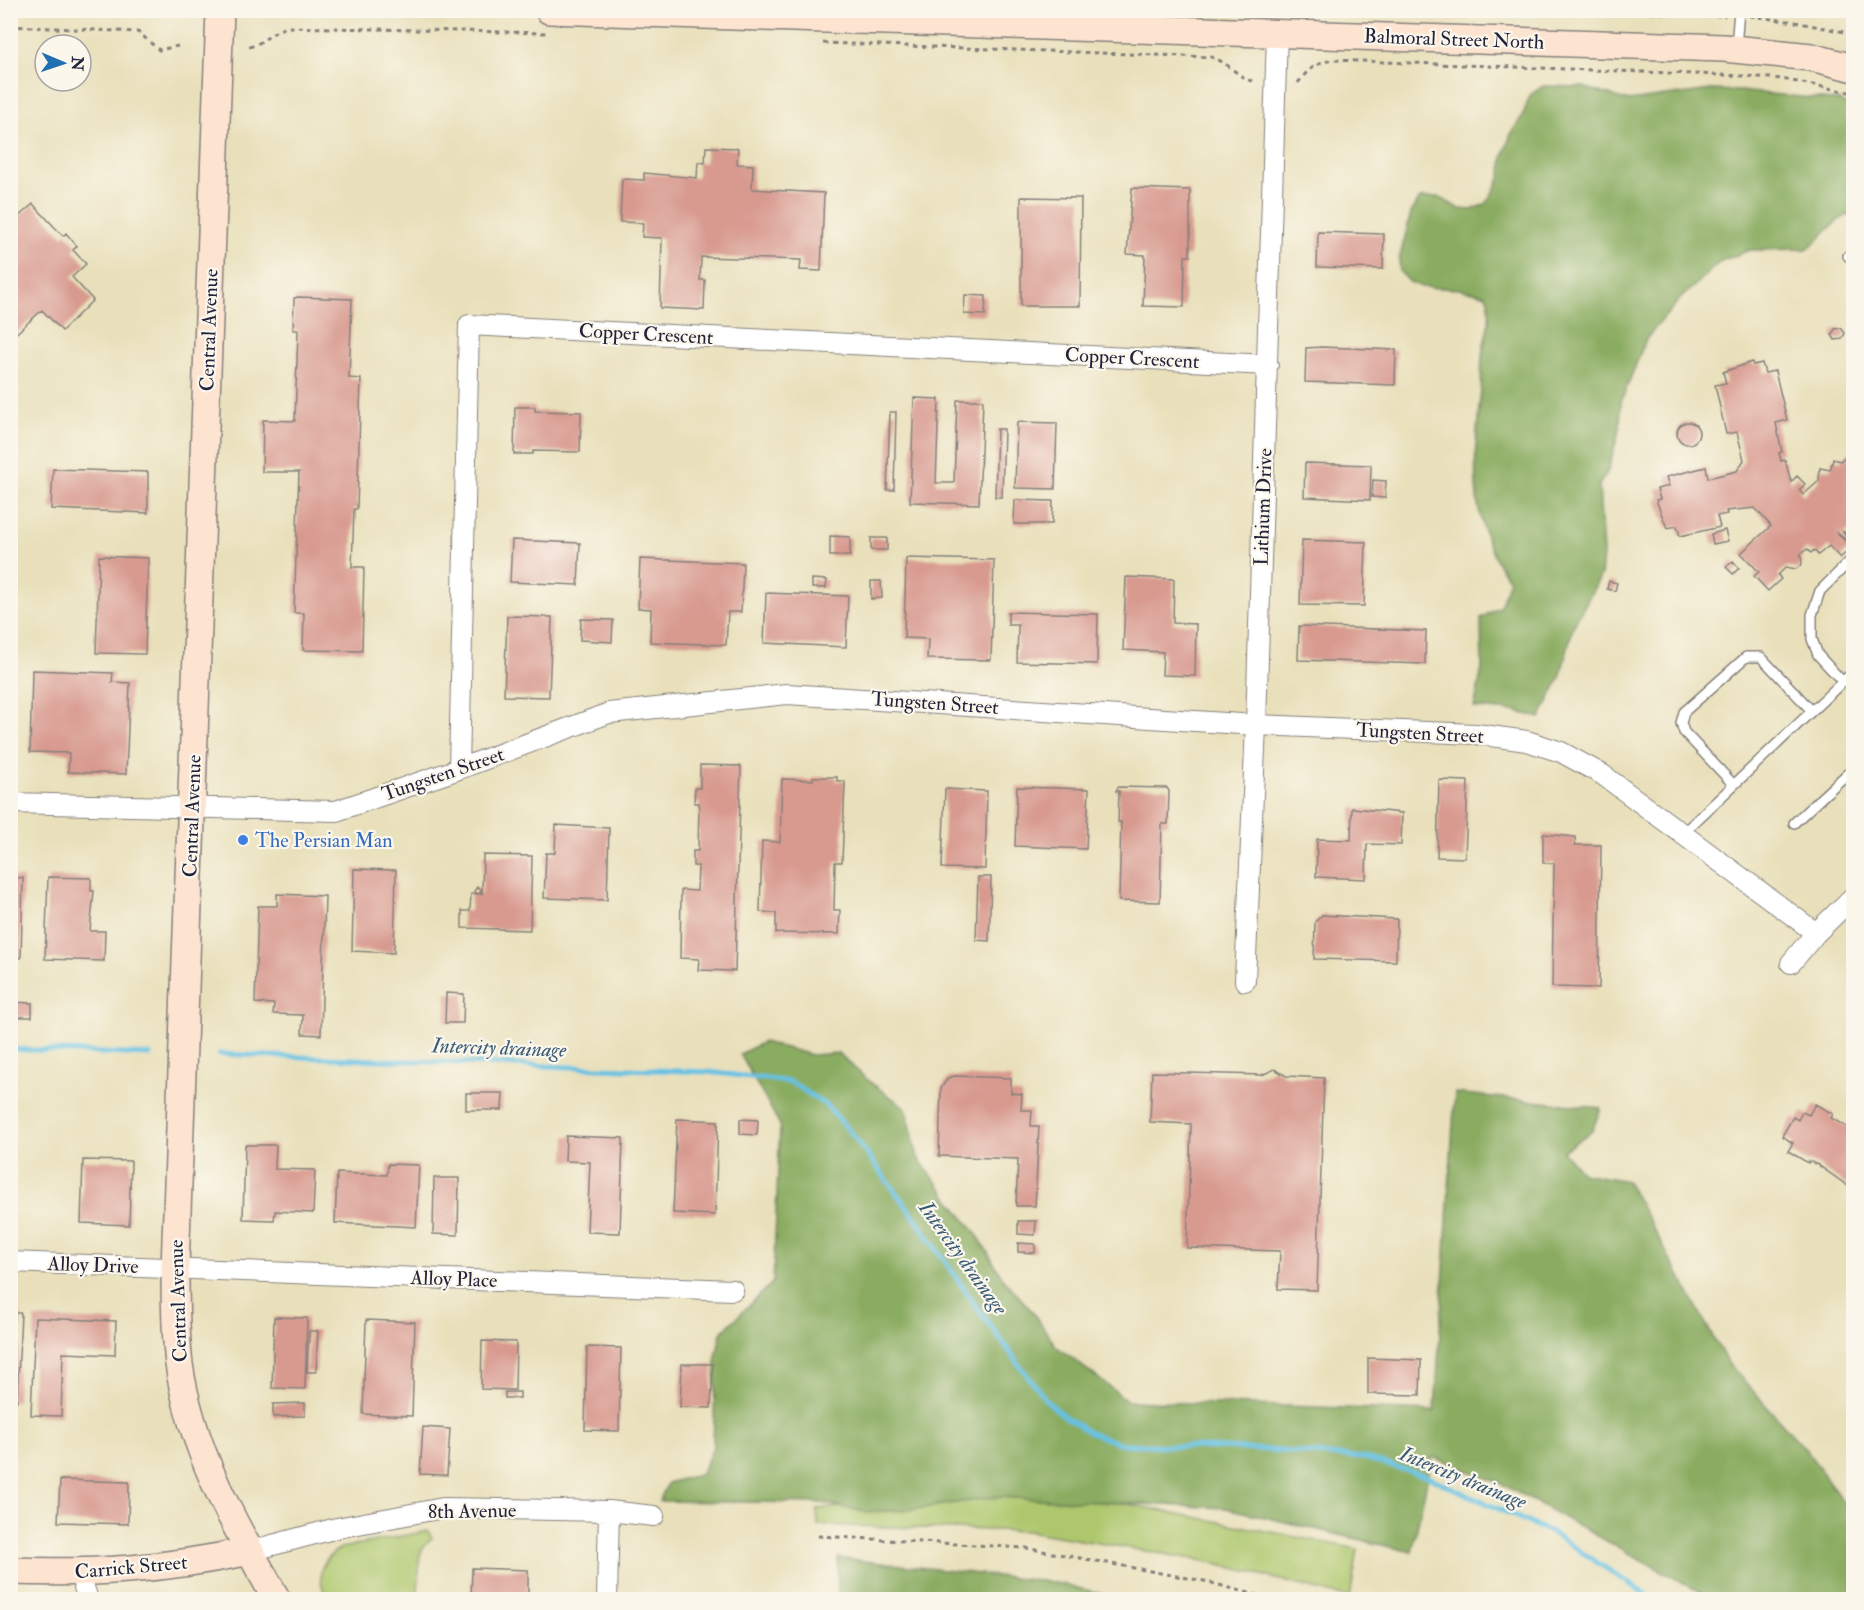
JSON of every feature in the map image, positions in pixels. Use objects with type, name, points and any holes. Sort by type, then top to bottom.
[{"type":"main road","name":"Central Avenue","points":[[220,10],[175,1268],[176,1328],[186,1399],[214,1481],[277,1599]]},
{"type":"main road","name":"Balmoral Street North","points":[[551,22],[1277,32],[1736,50],[1811,57],[1854,68]]},
{"type":"main road","name":"Carrick Street","points":[[10,1571],[80,1574],[142,1570],[250,1551]]},
{"type":"street","name":"Lithium Drive","points":[[1245,981],[1256,725],[1277,32]]},
{"type":"street","name":"Copper Crescent","points":[[459,769],[469,325],[1268,365]]},
{"type":"street","name":"Tungsten Street","points":[[10,803],[336,811],[459,769],[609,713],[788,694],[1256,725],[1476,734],[1527,741],[1561,752],[1603,775],[1816,933]]},
{"type":"street","points":[[1791,963],[1816,933],[1854,896]]},
{"type":"street","name":"Alloy Drive","points":[[10,1262],[175,1268]]},
{"type":"street","name":"Alloy Place","points":[[175,1268],[733,1290]]},
{"type":"street","name":"8th Avenue","points":[[250,1551],[337,1528],[443,1508],[609,1511],[654,1516]]},
{"type":"street","points":[[607,1599],[609,1511]]},
{"type":"street","points":[[80,1574],[88,1599]]},
{"type":"lane","points":[[1736,50],[1739,13]]},
{"type":"lane","points":[[1842,681],[1818,655],[1812,639],[1812,615],[1820,591],[1854,557]]},
{"type":"lane","points":[[1733,784],[1684,732],[1681,723],[1684,712],[1746,657],[1753,656],[1761,657],[1811,710]]},
{"type":"lane","points":[[1682,834],[1854,671]]},
{"type":"lane","points":[[1794,824],[1847,774],[1854,771]]},
{"type":"path","points":[[1589,10],[1739,13],[1854,34]]},
{"type":"path","points":[[249,47],[260,44],[275,30],[286,27],[551,22]]},
{"type":"path","points":[[10,26],[138,32],[159,50],[178,46]]},
{"type":"path","points":[[815,42],[1211,57],[1222,60],[1247,81],[1253,81]]},
{"type":"path","points":[[1298,83],[1315,66],[1334,60],[1746,76],[1782,79],[1854,93]]},
{"type":"path","points":[[818,1536],[1026,1548],[1204,1581],[1275,1599]]},
{"type":"green space","points":[[1543,86],[1583,87],[1629,101],[1711,90],[1841,101],[1853,109],[1854,214],[1840,219],[1806,249],[1750,250],[1721,261],[1680,299],[1646,339],[1621,402],[1620,428],[1608,471],[1599,485],[1603,554],[1601,575],[1573,627],[1560,678],[1540,718],[1515,711],[1474,708],[1482,669],[1481,618],[1500,607],[1509,580],[1495,558],[1486,536],[1479,512],[1476,488],[1476,440],[1482,357],[1489,318],[1486,295],[1460,289],[1422,287],[1410,282],[1400,272],[1399,260],[1411,213],[1420,198],[1439,197],[1460,209],[1472,210],[1487,203],[1501,176],[1503,157],[1511,134],[1523,115],[1530,95]]},
{"type":"green space","points":[[763,1042],[812,1055],[838,1053],[870,1082],[906,1108],[918,1158],[980,1239],[1002,1277],[1031,1310],[1056,1346],[1128,1401],[1435,1411],[1455,1093],[1601,1108],[1592,1131],[1563,1151],[1582,1173],[1627,1181],[1727,1362],[1807,1451],[1853,1516],[1853,1599],[1713,1599],[1502,1484],[1432,1457],[1412,1552],[1226,1508],[996,1497],[909,1510],[865,1512],[823,1503],[659,1501],[668,1483],[701,1474],[713,1447],[716,1357],[721,1333],[773,1282],[780,1125],[740,1054]]},
{"type":"green space","points":[[957,1496],[1107,1500],[1358,1549],[1350,1598],[1211,1562],[1027,1531],[818,1525],[817,1509]]},
{"type":"green space","points":[[428,1531],[432,1538],[421,1551],[416,1599],[328,1599],[322,1584],[321,1570],[333,1553],[341,1548]]},
{"type":"green space","points":[[838,1558],[1051,1582],[1126,1599],[838,1599]]},
{"type":"building","points":[[706,147],[738,148],[737,164],[753,165],[752,189],[824,193],[821,271],[800,270],[801,260],[701,257],[700,280],[705,280],[704,310],[660,308],[662,238],[642,237],[643,223],[620,222],[622,179],[644,180],[644,173],[697,178],[698,162],[705,163]]},
{"type":"building","points":[[1132,188],[1190,190],[1190,256],[1185,256],[1184,307],[1143,306],[1145,255],[1127,254]]},
{"type":"building","points":[[1021,197],[1081,198],[1080,306],[1021,306]]},
{"type":"building","points":[[33,204],[63,236],[66,233],[77,246],[73,250],[86,264],[72,277],[93,300],[62,331],[42,310],[10,339],[10,224]]},
{"type":"building","points":[[1318,232],[1384,234],[1383,269],[1317,267]]},
{"type":"building","points":[[965,295],[986,296],[985,315],[964,314]]},
{"type":"building","points":[[294,298],[352,299],[349,378],[361,379],[357,509],[354,509],[352,567],[364,567],[362,651],[303,650],[304,613],[294,613],[299,472],[262,472],[263,420],[295,421],[298,330],[293,330]]},
{"type":"building","points":[[1841,328],[1845,333],[1842,339],[1835,340],[1832,335],[1835,329]]},
{"type":"building","points":[[1306,348],[1396,350],[1395,385],[1305,382]]},
{"type":"building","points":[[1752,362],[1753,365],[1762,363],[1765,373],[1775,371],[1787,420],[1776,423],[1782,452],[1779,453],[1781,461],[1785,460],[1791,482],[1797,476],[1805,484],[1799,490],[1803,495],[1819,481],[1820,468],[1830,470],[1833,459],[1840,461],[1854,449],[1854,533],[1843,532],[1848,537],[1846,539],[1836,531],[1851,548],[1840,558],[1829,546],[1818,555],[1814,550],[1811,553],[1807,549],[1801,554],[1802,564],[1796,569],[1786,567],[1778,575],[1781,579],[1768,591],[1754,576],[1759,572],[1741,553],[1771,526],[1755,508],[1726,511],[1727,514],[1717,516],[1720,527],[1680,536],[1677,526],[1667,528],[1656,500],[1660,499],[1657,489],[1669,486],[1666,477],[1706,467],[1708,478],[1737,471],[1744,460],[1737,432],[1726,434],[1715,385],[1726,383],[1723,372]]},
{"type":"building","points":[[914,398],[939,399],[936,483],[954,483],[957,400],[983,400],[979,504],[910,502]]},
{"type":"building","points":[[515,407],[535,407],[535,411],[581,412],[580,452],[533,451],[533,454],[514,454]]},
{"type":"building","points":[[890,412],[896,412],[894,490],[887,490]]},
{"type":"building","points":[[1017,422],[1057,423],[1055,489],[1015,488]]},
{"type":"building","points":[[1684,422],[1692,422],[1699,429],[1699,437],[1692,444],[1684,444],[1677,437],[1677,429]]},
{"type":"building","points":[[997,429],[1004,429],[1002,497],[995,497]]},
{"type":"building","points":[[1305,463],[1371,465],[1370,500],[1304,497]]},
{"type":"building","points":[[53,469],[148,472],[148,513],[51,509]]},
{"type":"building","points":[[1373,480],[1386,481],[1385,498],[1372,497]]},
{"type":"building","points":[[1015,500],[1053,501],[1052,524],[1014,524]]},
{"type":"building","points":[[1725,530],[1728,541],[1713,544],[1711,534]]},
{"type":"building","points":[[830,536],[850,537],[850,556],[830,556]]},
{"type":"building","points":[[871,538],[887,538],[887,550],[871,550]]},
{"type":"building","points":[[512,540],[580,543],[578,585],[510,582]]},
{"type":"building","points":[[1302,540],[1366,542],[1364,606],[1300,605]]},
{"type":"building","points":[[99,556],[148,558],[145,654],[96,653]]},
{"type":"building","points":[[906,558],[994,560],[991,660],[927,659],[928,639],[904,638]]},
{"type":"building","points":[[640,559],[743,563],[741,612],[728,612],[726,645],[650,642],[651,609],[638,608]]},
{"type":"building","points":[[1733,561],[1739,568],[1733,574],[1726,567]]},
{"type":"building","points":[[1126,577],[1174,579],[1173,623],[1196,624],[1195,676],[1162,675],[1163,652],[1123,650]]},
{"type":"building","points":[[812,579],[827,580],[826,588],[812,588]]},
{"type":"building","points":[[871,581],[881,581],[882,598],[871,599]]},
{"type":"building","points":[[1609,581],[1617,583],[1615,591],[1607,589]]},
{"type":"building","points":[[766,593],[848,596],[846,647],[764,643]]},
{"type":"building","points":[[1008,612],[1098,614],[1097,664],[1017,662],[1018,625],[1008,625]]},
{"type":"building","points":[[507,616],[552,617],[549,697],[504,696]]},
{"type":"building","points":[[581,619],[613,620],[612,642],[580,640]]},
{"type":"building","points":[[1299,626],[1426,631],[1425,664],[1298,660]]},
{"type":"building","points":[[32,670],[113,673],[112,682],[130,683],[126,774],[68,772],[69,753],[30,752]]},
{"type":"building","points":[[700,765],[741,766],[735,971],[698,970],[699,959],[680,958],[681,890],[697,891],[698,866],[693,866],[693,851],[698,851],[699,803],[694,803],[695,788],[700,788]]},
{"type":"building","points":[[813,777],[837,777],[837,781],[845,781],[842,862],[835,862],[834,910],[840,910],[839,934],[776,933],[776,913],[760,912],[762,841],[780,842],[782,779],[813,780]]},
{"type":"building","points":[[1439,780],[1468,781],[1465,858],[1437,857]]},
{"type":"building","points":[[1017,787],[1089,789],[1086,849],[1015,846]]},
{"type":"building","points":[[1118,787],[1167,788],[1169,791],[1168,824],[1162,824],[1160,902],[1119,901],[1121,822],[1118,822],[1119,791],[1116,791]]},
{"type":"building","points":[[945,789],[987,791],[985,869],[942,868]]},
{"type":"building","points":[[1352,808],[1402,813],[1401,845],[1367,844],[1366,879],[1316,877],[1317,839],[1351,840]]},
{"type":"building","points":[[556,825],[609,828],[607,900],[544,898],[546,853],[555,853]]},
{"type":"building","points":[[1543,834],[1575,837],[1575,845],[1601,845],[1599,988],[1552,987],[1554,863],[1543,863]]},
{"type":"building","points":[[483,855],[532,856],[530,930],[462,928],[462,911],[470,911],[471,894],[482,894]]},
{"type":"building","points":[[354,869],[396,870],[394,953],[352,951]]},
{"type":"building","points":[[10,877],[23,878],[21,958],[10,957]]},
{"type":"building","points":[[48,877],[91,878],[91,891],[94,891],[90,931],[105,931],[104,961],[45,959]]},
{"type":"building","points":[[978,877],[991,877],[989,941],[976,940]]},
{"type":"building","points":[[477,887],[482,891],[478,894],[474,891]]},
{"type":"building","points":[[277,894],[325,896],[321,1035],[302,1034],[303,1015],[273,1014],[274,1004],[255,1003],[258,906],[277,906]]},
{"type":"building","points":[[1322,915],[1397,919],[1396,961],[1314,959],[1315,922]]},
{"type":"building","points":[[446,993],[464,994],[463,1023],[445,1023]]},
{"type":"building","points":[[10,1002],[32,1003],[32,1017],[10,1017]]},
{"type":"building","points":[[1275,1069],[1286,1076],[1324,1078],[1317,1290],[1278,1289],[1280,1251],[1187,1248],[1191,1124],[1150,1122],[1152,1072],[1262,1075]]},
{"type":"building","points":[[955,1076],[1011,1078],[1011,1093],[1022,1094],[1021,1110],[1032,1110],[1031,1126],[1039,1126],[1035,1206],[1016,1206],[1018,1159],[939,1156],[941,1088],[948,1078]]},
{"type":"building","points":[[466,1093],[503,1093],[502,1110],[466,1110]]},
{"type":"building","points":[[1815,1104],[1833,1114],[1831,1118],[1854,1131],[1854,1186],[1851,1188],[1818,1165],[1809,1161],[1808,1163],[1788,1151],[1793,1143],[1782,1136],[1793,1117],[1798,1120],[1802,1112],[1809,1115]]},
{"type":"building","points":[[677,1119],[718,1121],[715,1215],[673,1213]]},
{"type":"building","points":[[740,1119],[758,1120],[757,1135],[740,1134]]},
{"type":"building","points":[[566,1136],[623,1138],[620,1233],[587,1232],[590,1162],[565,1161]]},
{"type":"building","points":[[245,1145],[276,1145],[275,1169],[315,1170],[313,1213],[275,1211],[274,1220],[243,1219]]},
{"type":"building","points":[[10,1151],[14,1151],[12,1183],[10,1183]]},
{"type":"building","points":[[83,1160],[131,1161],[129,1225],[81,1223]]},
{"type":"building","points":[[388,1164],[419,1165],[416,1227],[335,1223],[337,1173],[387,1175]]},
{"type":"building","points":[[434,1178],[459,1178],[458,1235],[433,1234]]},
{"type":"building","points":[[1018,1221],[1036,1221],[1035,1235],[1018,1234]]},
{"type":"building","points":[[1018,1243],[1035,1244],[1035,1253],[1018,1252]]},
{"type":"building","points":[[10,1313],[21,1313],[17,1401],[10,1401]]},
{"type":"building","points":[[274,1317],[307,1318],[305,1389],[272,1388]]},
{"type":"building","points":[[35,1318],[116,1321],[115,1355],[63,1353],[61,1416],[31,1415]]},
{"type":"building","points":[[366,1320],[415,1322],[412,1416],[363,1414]]},
{"type":"building","points":[[309,1331],[318,1331],[316,1372],[307,1372]]},
{"type":"building","points":[[482,1341],[516,1342],[515,1390],[481,1389]]},
{"type":"building","points":[[587,1347],[621,1348],[619,1431],[585,1430]]},
{"type":"building","points":[[1368,1358],[1421,1360],[1420,1395],[1368,1394]]},
{"type":"building","points":[[682,1364],[713,1364],[711,1408],[680,1407]]},
{"type":"building","points":[[505,1392],[520,1392],[520,1398],[505,1398]]},
{"type":"building","points":[[305,1403],[305,1416],[273,1417],[273,1404]]},
{"type":"building","points":[[423,1427],[450,1429],[447,1475],[420,1474]]},
{"type":"building","points":[[60,1480],[129,1482],[128,1524],[58,1522]]},
{"type":"building","points":[[472,1568],[528,1570],[528,1600],[471,1600]]},
{"type":"waterway","name":"Intercity drainage","points":[[10,1049],[150,1055]]},
{"type":"waterway","name":"Intercity drainage","points":[[219,1054],[709,1072],[791,1082],[827,1106],[847,1128],[913,1215],[980,1312],[1045,1399],[1065,1417],[1090,1433],[1122,1444],[1269,1450],[1364,1458],[1426,1476],[1554,1534],[1654,1600]]},
{"type":"place","name":"The Persian Man","points":[[243,840]]}]
